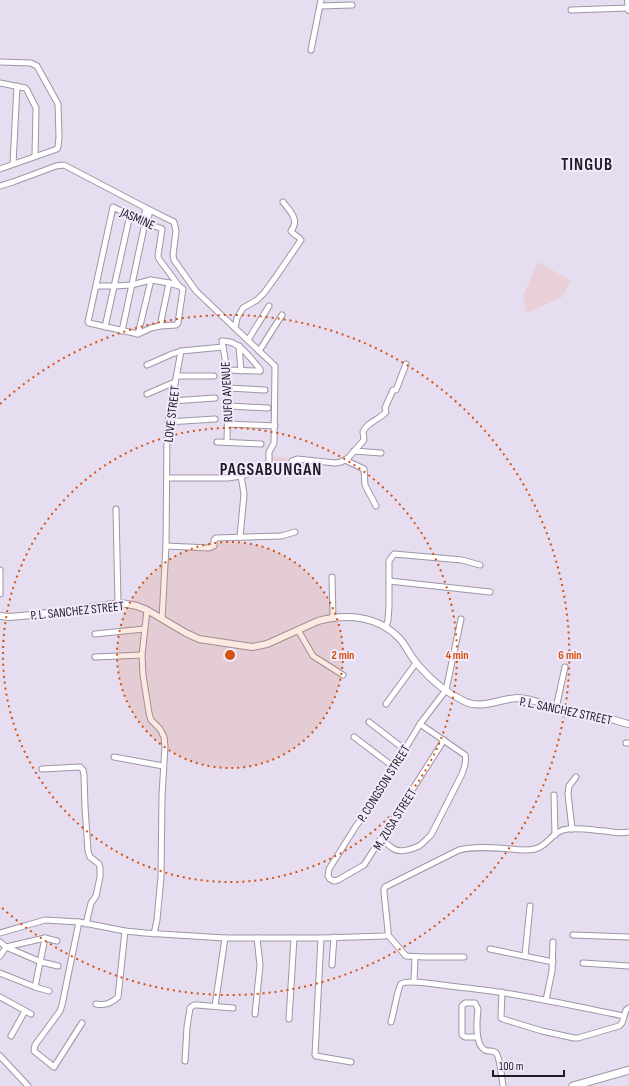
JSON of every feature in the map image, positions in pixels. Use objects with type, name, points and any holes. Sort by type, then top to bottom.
[{"type":"main road","points":[[573,1086],[629,1070]]},
{"type":"street","points":[[311,50],[321,0]]},
{"type":"street","points":[[571,10],[629,9],[628,0]]},
{"type":"street","points":[[320,6],[352,5]]},
{"type":"street","points":[[0,62],[31,64],[37,66],[58,104],[59,137],[57,149],[0,169]]},
{"type":"street","points":[[0,83],[17,86],[27,90],[36,108],[35,156]]},
{"type":"street","points":[[13,164],[17,86]]},
{"type":"street","points":[[0,186],[56,166],[64,165],[174,222],[176,231],[173,255],[174,260],[196,291],[248,340],[275,368],[275,426],[274,443],[270,452],[269,471]]},
{"type":"street","points":[[235,328],[237,318],[242,308],[258,300],[301,240],[291,231],[296,223],[294,217],[283,202]]},
{"type":"street","name":"JASMINE","points":[[96,286],[113,207],[162,229],[158,256],[181,288]]},
{"type":"street","points":[[122,331],[145,222],[144,216],[148,209]]},
{"type":"street","points":[[105,327],[130,215]]},
{"type":"street","points":[[138,334],[151,280]]},
{"type":"street","points":[[151,280],[170,283],[181,288],[178,323],[176,325],[151,328],[138,334],[90,324],[88,322],[96,286],[131,285],[151,280]]},
{"type":"street","points":[[160,326],[170,283]]},
{"type":"street","points":[[248,340],[269,306]]},
{"type":"street","points":[[259,351],[282,315]]},
{"type":"street","points":[[147,365],[181,351],[232,342],[239,346],[260,369],[260,371],[227,370]]},
{"type":"street","name":"RUFO AVENUE","points":[[223,344],[227,370],[229,406],[227,442]]},
{"type":"street","points":[[239,346],[241,370]]},
{"type":"street","name":"LOVE STREET","points":[[162,619],[166,546],[168,422],[181,351]]},
{"type":"street","points":[[167,478],[228,478],[256,472],[291,472],[292,461],[297,459],[335,463],[345,460],[364,440],[363,432],[368,425],[386,412],[385,408],[393,390],[396,390],[406,364]]},
{"type":"street","points":[[147,394],[176,379],[214,376]]},
{"type":"street","points":[[228,388],[265,390]]},
{"type":"street","points":[[172,401],[215,398]]},
{"type":"street","points":[[229,406],[268,408]]},
{"type":"street","points":[[168,422],[215,419]]},
{"type":"street","points":[[228,424],[275,426]]},
{"type":"street","points":[[217,442],[261,444]]},
{"type":"street","points":[[354,451],[381,453]]},
{"type":"street","points":[[345,460],[364,469],[366,485],[376,506]]},
{"type":"street","points":[[240,537],[244,494],[241,476]]},
{"type":"street","points":[[116,509],[118,603]]},
{"type":"street","points":[[166,546],[209,548],[214,546],[214,540],[216,538],[281,536],[295,532]]},
{"type":"street","points":[[386,627],[389,606],[389,561],[394,554],[462,560],[480,565]]},
{"type":"street","points":[[0,570],[0,594]]},
{"type":"street","points":[[332,577],[333,617]]},
{"type":"street","points":[[389,581],[490,592]]},
{"type":"street","name":"P. L. SANCHEZ STREET","points":[[0,616],[32,614],[121,603],[137,606],[146,610],[198,639],[245,647],[267,644],[318,621],[333,617],[347,616],[366,619],[386,627],[400,640],[416,663],[434,681],[463,701],[476,705],[520,698],[556,708],[604,717],[629,724]]},
{"type":"street","points":[[146,610],[142,656],[143,676],[151,720],[160,729],[164,737],[165,746],[160,845],[161,876],[157,920],[154,934]]},
{"type":"street","points":[[446,690],[461,619]]},
{"type":"street","points":[[95,634],[144,630]]},
{"type":"street","points":[[298,630],[314,657],[343,675]]},
{"type":"street","points":[[95,657],[142,656]]},
{"type":"street","points":[[386,704],[416,663]]},
{"type":"street","points":[[556,708],[565,667]]},
{"type":"street","name":"P. CONGSON STREET","points":[[330,879],[328,876],[329,869],[394,768],[420,724],[446,690]]},
{"type":"street","points":[[369,722],[404,749]]},
{"type":"street","points":[[382,839],[395,850],[400,850],[418,846],[431,835],[466,764],[465,755],[420,724]]},
{"type":"street","points":[[354,737],[394,768]]},
{"type":"street","name":"M. ZUSA STREET","points":[[330,879],[334,881],[338,880],[364,865],[444,740]]},
{"type":"street","points":[[114,757],[163,766]]},
{"type":"street","points":[[42,769],[80,767],[83,770],[88,852],[90,857],[99,864],[100,868],[98,888],[96,896],[91,903],[86,924]]},
{"type":"street","points":[[572,829],[568,794],[569,786],[576,778]]},
{"type":"street","points":[[554,795],[554,835]]},
{"type":"street","points":[[464,957],[406,956],[388,935],[384,892],[385,887],[459,850],[466,848],[536,849],[543,846],[554,835],[563,830],[572,829],[623,834],[629,832]]},
{"type":"street","points":[[525,956],[530,906]]},
{"type":"street","points":[[0,933],[45,920],[79,922],[154,934],[225,938],[334,938],[388,935]]},
{"type":"street","points":[[79,922],[60,1011],[35,1045],[34,1052],[54,1067],[82,1023]]},
{"type":"street","points":[[96,1004],[102,1006],[105,1005],[115,1000],[118,996],[125,930]]},
{"type":"street","points":[[573,935],[629,937]]},
{"type":"street","points":[[35,987],[45,938]]},
{"type":"street","points":[[0,956],[6,948],[45,938],[57,941]]},
{"type":"street","points":[[215,1006],[225,938]]},
{"type":"street","points":[[255,1014],[260,965],[257,938]]},
{"type":"street","points":[[289,1019],[294,938]]},
{"type":"street","points":[[321,938],[315,1055],[351,1062]]},
{"type":"street","points":[[332,965],[334,938]]},
{"type":"street","points":[[0,942],[6,948],[41,962],[58,966]]},
{"type":"street","points":[[546,1000],[552,971],[553,942]]},
{"type":"street","points":[[490,949],[553,962]]},
{"type":"street","points":[[414,982],[416,957]]},
{"type":"street","points":[[583,963],[629,966]]},
{"type":"street","points":[[0,973],[49,991]]},
{"type":"street","points":[[391,1022],[398,988],[403,983],[408,982],[502,992],[624,1016]]},
{"type":"street","points":[[502,992],[501,1018],[542,1031],[574,1038],[619,1026],[622,1023],[626,1010],[629,1008]]},
{"type":"street","points":[[0,997],[31,1014]]},
{"type":"street","points":[[477,1037],[465,1037],[462,1034],[462,1006],[465,1003],[475,1003],[477,1005],[477,1037],[482,1048],[486,1051],[495,1052],[498,1054],[503,1086]]},
{"type":"street","points":[[185,1061],[187,1027],[190,1008],[197,1005],[233,1008]]},
{"type":"street","points":[[11,1036],[25,1011]]},
{"type":"street","points":[[0,1056],[28,1086]]},
{"type":"shaded area","points":[[538,262],[571,281],[562,297],[527,313],[523,296]]},
{"type":"shaded area","points":[[270,456],[290,458],[289,469],[270,468]]},
{"type":"district","name":"TINGUB","points":[[587,164]]},
{"type":"district","name":"PAGSABUNGAN","points":[[271,469]]}]
